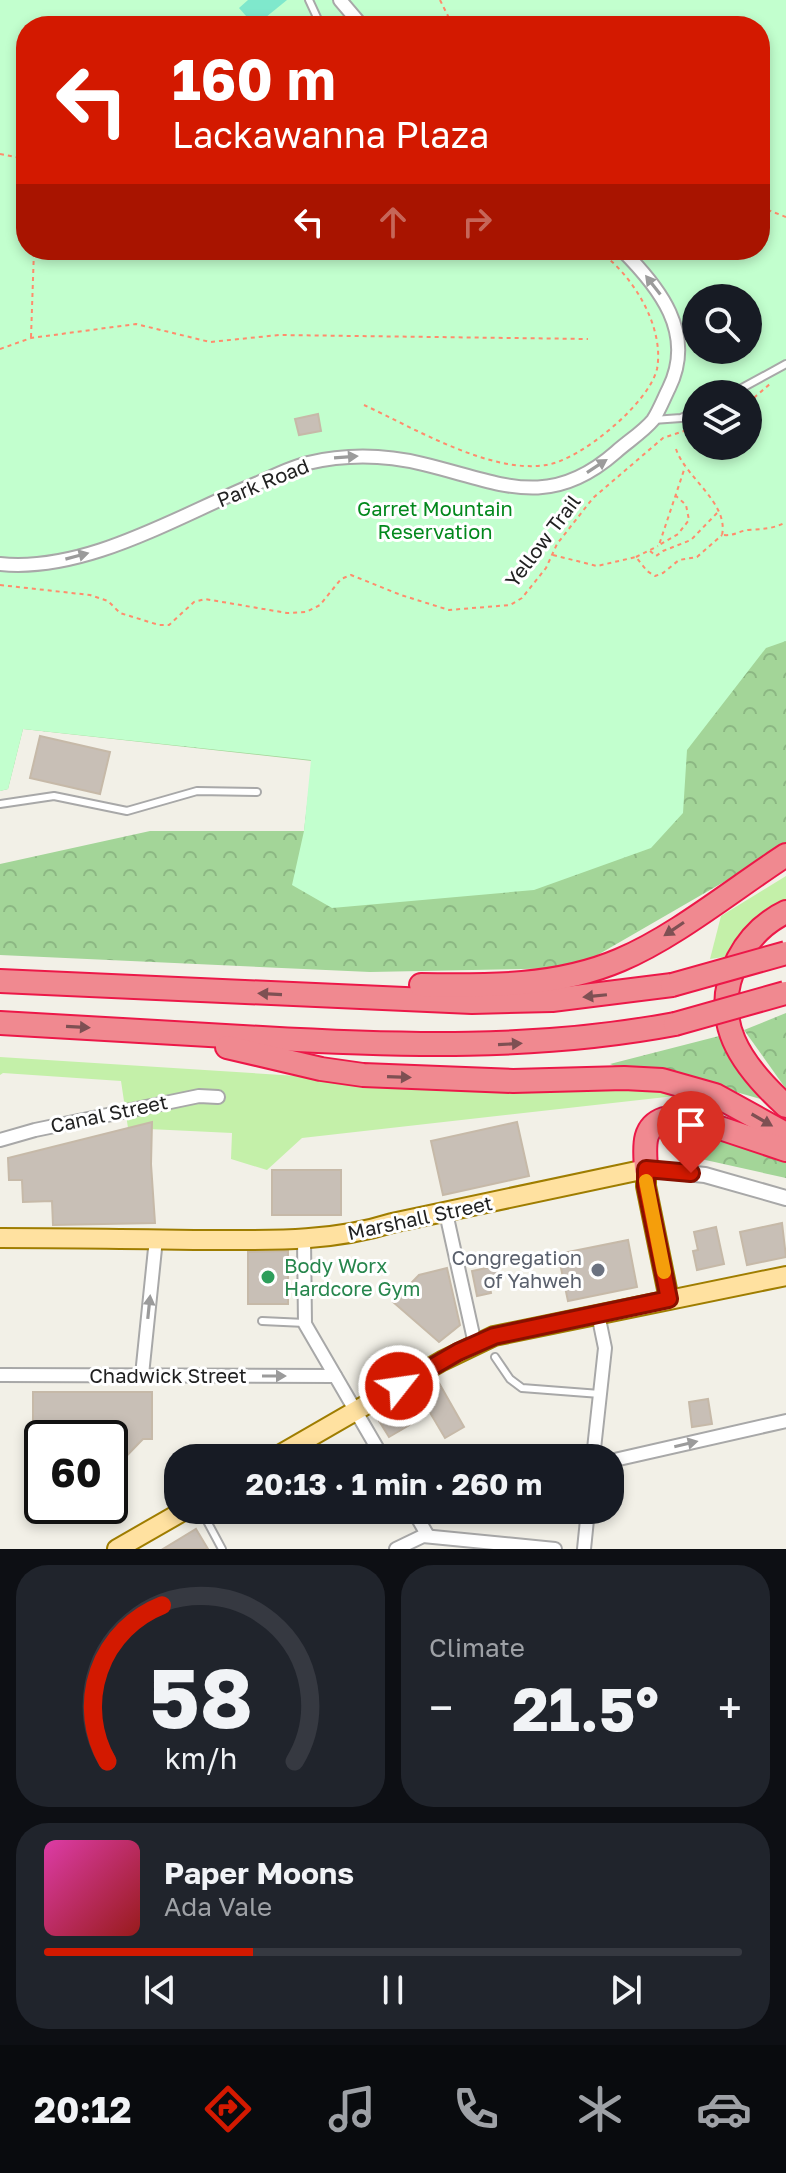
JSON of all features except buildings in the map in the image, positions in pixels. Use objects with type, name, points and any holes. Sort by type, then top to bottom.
[{"type":"highway","points":[[348,997],[383,985],[518,984],[582,973],[636,952],[786,855]]},
{"type":"highway","points":[[711,904],[786,864]]},
{"type":"highway","points":[[786,912],[765,924],[740,956],[729,982],[726,1011],[734,1041],[748,1067],[786,1106]]},
{"type":"highway","points":[[0,981],[472,1002],[552,1000],[672,985],[786,953]]},
{"type":"highway","points":[[0,1023],[391,1045],[473,1046],[583,1038],[675,1024],[786,992]]},
{"type":"highway","points":[[167,1032],[321,1069],[363,1075],[513,1081],[662,1080],[715,1095],[786,1134]]},
{"type":"highway","points":[[646,1169],[647,1133],[664,1119],[720,1128],[786,1150]]},
{"type":"main road","name":"Marshall Street","points":[[0,1238],[304,1239],[363,1233],[392,1223],[646,1169]]},
{"type":"main road","points":[[646,1169],[646,1186],[669,1299]]},
{"type":"main road","points":[[298,1444],[475,1344],[512,1332],[786,1276]]},
{"type":"main road","points":[[117,1549],[164,1522]]},
{"type":"street","points":[[340,0],[354,16]]},
{"type":"street","name":"Park Road","points":[[0,564],[34,565],[77,557],[155,529],[278,474],[334,458],[361,456],[396,459],[490,484],[527,488],[556,487],[597,469],[653,420],[674,376],[678,350],[676,325],[657,289],[631,260]]},
{"type":"street","name":"Canal Street","points":[[0,1140],[199,1096],[218,1097]]},
{"type":"street","name":"Marshall Street","points":[[646,1169],[705,1175],[786,1198]]},
{"type":"street","points":[[446,1213],[475,1344]]},
{"type":"street","points":[[142,1375],[156,1239]]},
{"type":"street","points":[[304,1239],[305,1323],[375,1444]]},
{"type":"street","points":[[595,1444],[605,1348],[598,1314]]},
{"type":"street","name":"Chadwick Street","points":[[0,1375],[335,1376]]},
{"type":"street","points":[[624,1458],[786,1421]]},
{"type":"street","points":[[421,1524],[428,1536]]},
{"type":"street","points":[[584,1549],[587,1524]]},
{"type":"street","points":[[396,1549],[416,1538],[428,1536],[555,1549]]},
{"type":"lane","points":[[757,380],[786,364]]},
{"type":"lane","points":[[653,420],[682,418]]},
{"type":"lane","points":[[0,804],[54,796],[127,811],[197,791],[257,792]]},
{"type":"lane","points":[[262,1321],[305,1323]]},
{"type":"lane","points":[[495,1357],[510,1379],[522,1388],[600,1394]]},
{"type":"lane","points":[[209,1524],[222,1549]]},
{"type":"path","points":[[31,338],[33,260]]},
{"type":"path","points":[[364,405],[481,458],[505,465],[547,465],[584,451],[614,428],[657,369],[655,327],[637,291],[607,260]]},
{"type":"path","points":[[0,349],[31,338],[136,324],[210,342],[279,335],[588,339]]},
{"type":"path","points":[[762,391],[776,379]]},
{"type":"path","name":"Yellow Trail","points":[[0,585],[90,595],[108,601],[120,613],[159,625],[169,625],[194,602],[205,599],[287,613],[306,612],[320,605],[341,579],[351,575],[449,610],[510,605],[522,598],[546,568],[557,544],[593,498],[663,438],[682,432]]},
{"type":"path","points":[[636,557],[655,576],[679,560],[697,557],[722,535],[723,519],[697,478],[685,467],[676,449]]},
{"type":"path","points":[[659,545],[685,467]]},
{"type":"path","points":[[553,555],[597,566],[636,557],[657,548],[678,534],[689,520],[686,505],[675,495]]},
{"type":"path","points":[[650,551],[656,556],[691,540],[719,512]]},
{"type":"path","points":[[722,535],[735,536],[744,530],[761,530],[786,522]]},
{"type":"green space","name":"Garret Mountain Reservation","points":[[0,0],[16,16],[16,260],[57,260],[786,496],[786,846],[575,968],[370,972],[0,955],[0,864],[150,831],[304,831],[312,761],[23,729],[8,789],[0,791]]},
{"type":"green space","name":"Garret Mountain Reservation","points":[[0,0],[786,0],[786,641],[766,648],[687,750],[683,813],[651,848],[534,890],[332,908],[292,885],[304,831],[311,760],[23,729],[8,789],[0,791]]},
{"type":"green space","points":[[248,0],[287,0],[267,16],[246,16],[239,8]]},
{"type":"green space","points":[[786,876],[786,906],[737,955],[710,959],[721,916]]},
{"type":"green space","points":[[786,1013],[786,1089],[744,1030]]},
{"type":"green space","points":[[723,1035],[764,1100],[680,1076],[625,1070],[610,1064]]},
{"type":"green space","points":[[0,1057],[313,1077],[330,1082],[567,1091],[639,1088],[684,1095],[302,1138],[267,1170],[231,1159],[232,1133],[128,1128],[121,1081],[0,1075]]},
{"type":"green space","points":[[672,1128],[716,1135],[786,1155],[786,1178],[674,1153],[666,1143]]},
{"type":"slow traffic","points":[[646,1181],[664,1272]]},
{"type":"place","name":"Congregation of Yahweh","points":[[598,1270]]},
{"type":"place","name":"Body Worx Hardcore Gym","points":[[268,1277]]},
{"type":"route","points":[[399,1386],[458,1352],[494,1336],[669,1299],[646,1186],[646,1169],[691,1173]]}]
